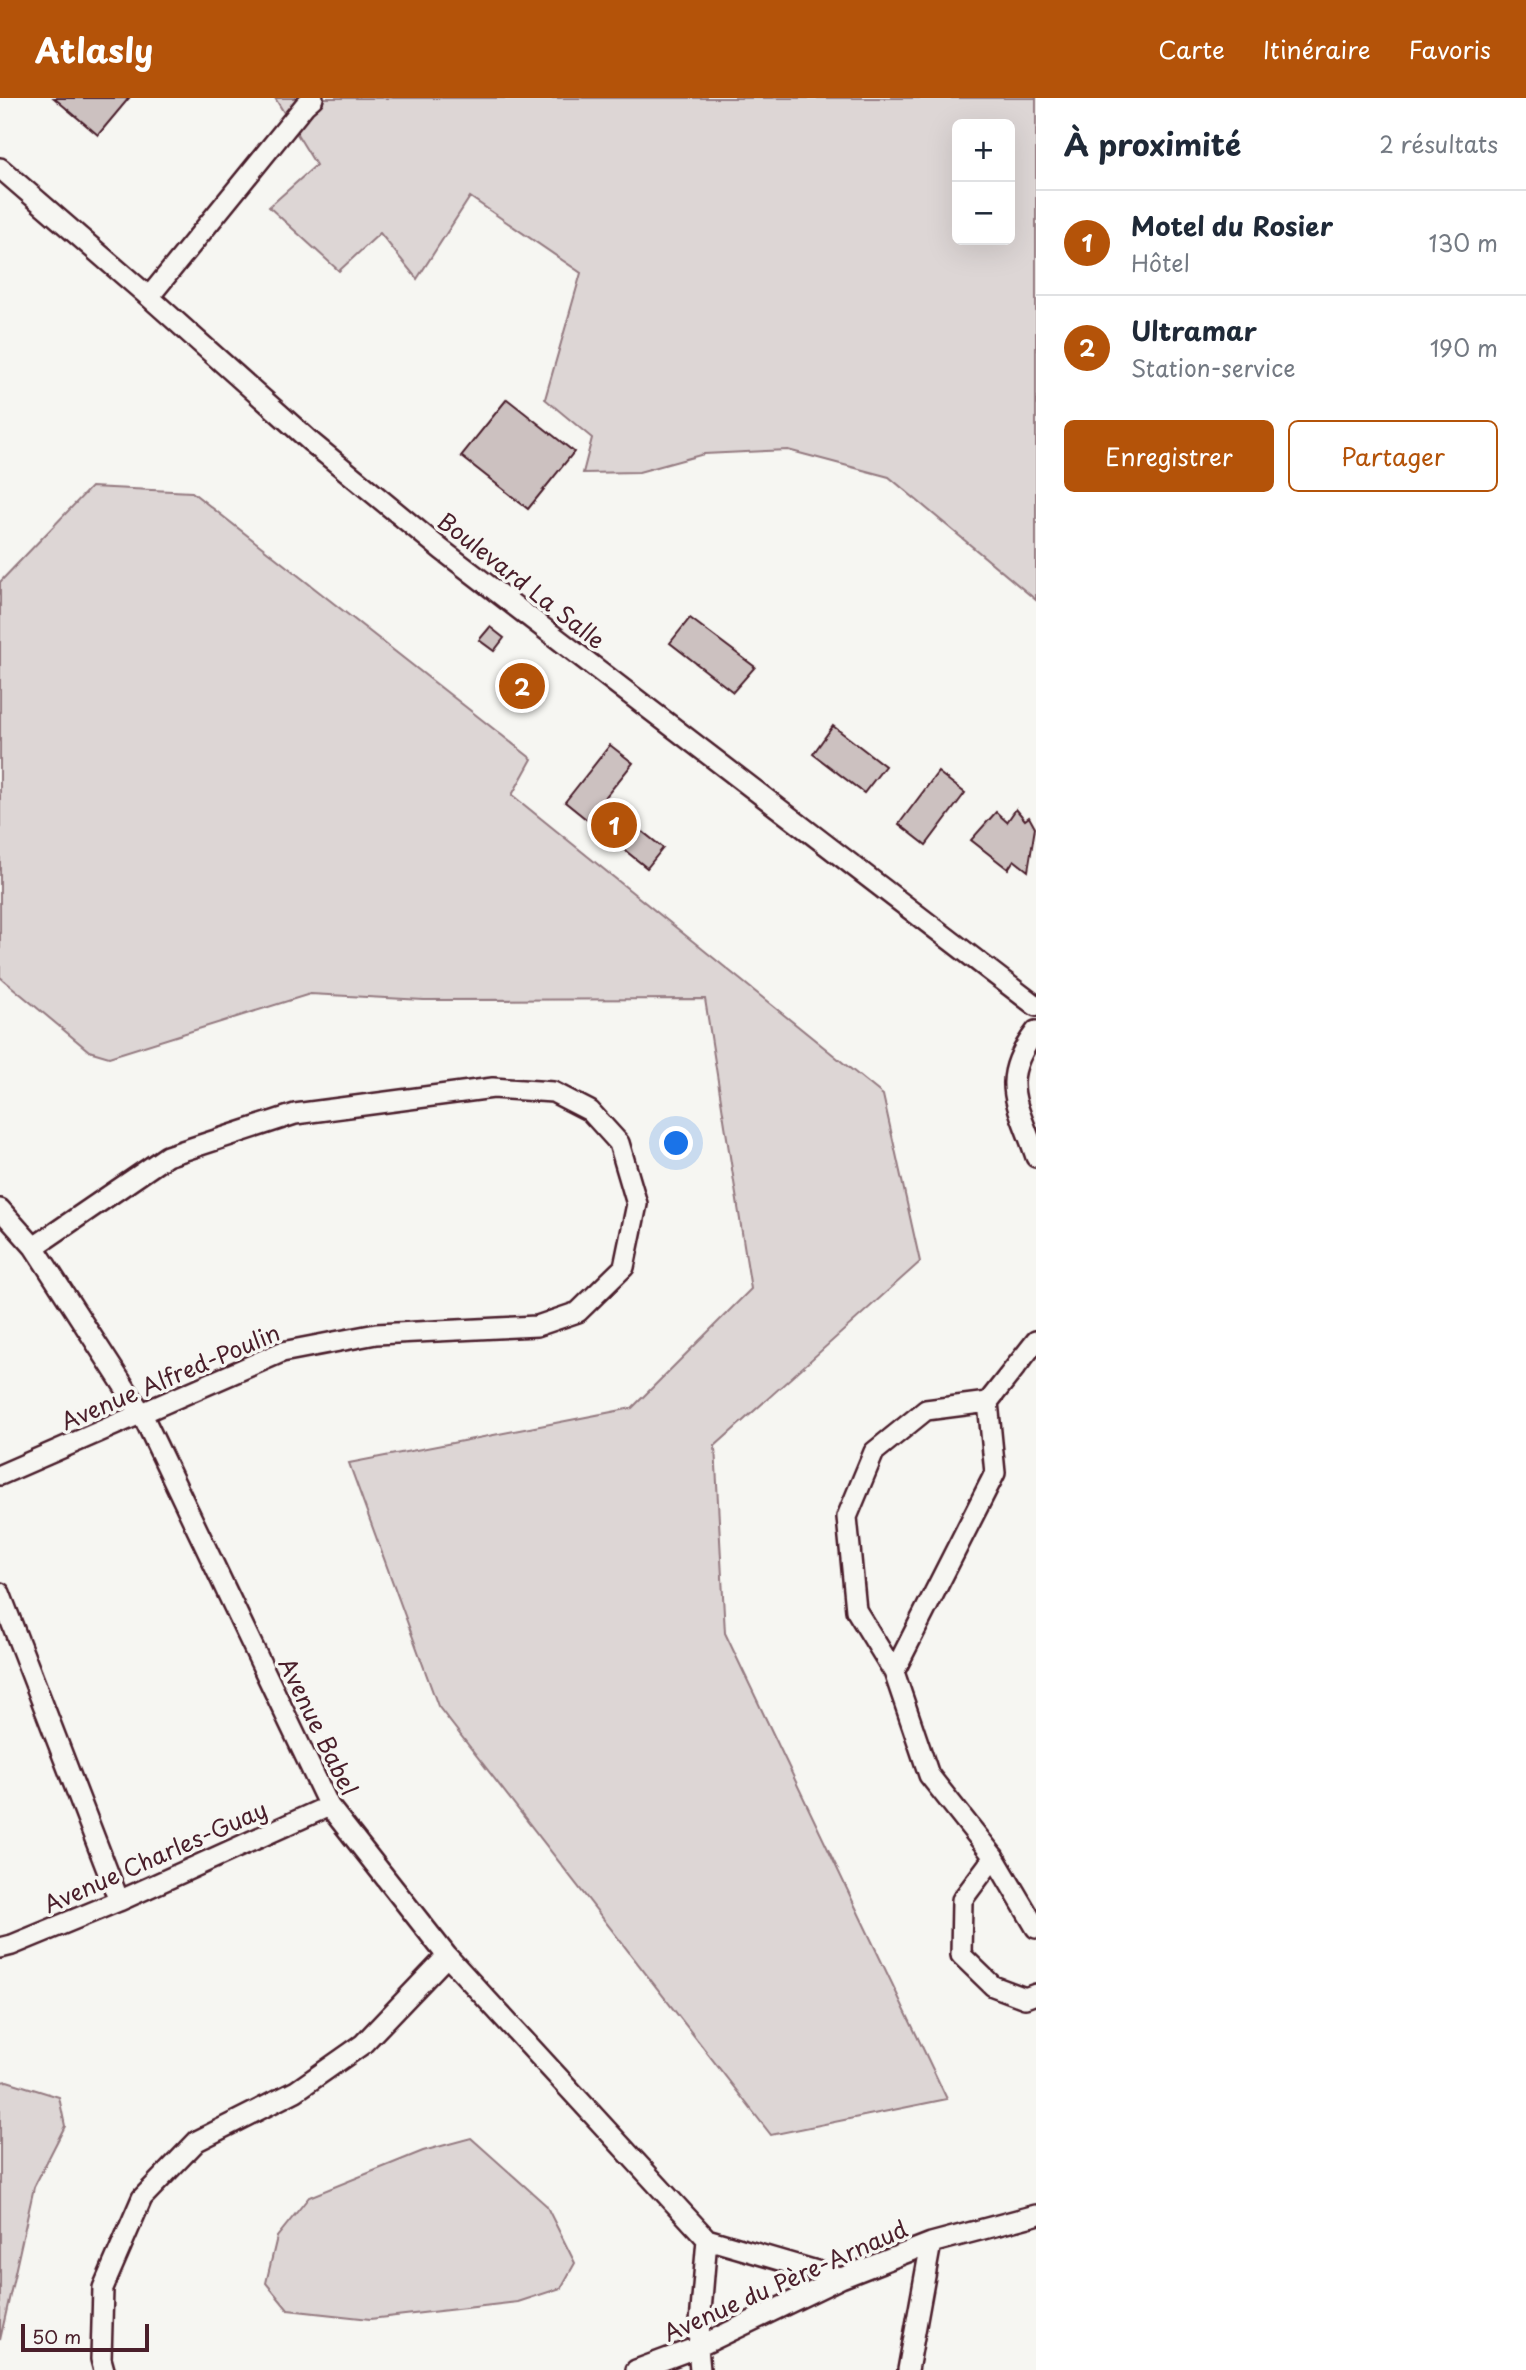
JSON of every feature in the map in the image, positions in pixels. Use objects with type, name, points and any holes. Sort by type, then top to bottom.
[{"type":"street","points":[[149,297],[313,98]]},
{"type":"street","name":"Boulevard La Salle","points":[[0,168],[311,442],[442,550],[1036,1006]]},
{"type":"street","points":[[1036,1031],[1015,1066],[1012,1085],[1036,1157]]},
{"type":"street","name":"Avenue Alfred-Poulin","points":[[0,1475],[282,1352],[376,1334],[537,1326],[578,1312],[624,1267],[637,1204],[619,1143],[590,1111],[552,1092],[493,1088],[295,1114],[167,1156],[34,1248]]},
{"type":"street","name":"Avenue Babel","points":[[0,1209],[34,1248],[142,1414],[329,1806],[447,1956],[707,2239]]},
{"type":"street","points":[[894,1672],[995,1474],[988,1402],[1036,1341]]},
{"type":"street","points":[[988,1402],[926,1410],[874,1452],[848,1517],[856,1610],[894,1672],[929,1775],[994,1857],[1036,1928]]},
{"type":"street","points":[[0,1593],[119,1901]]},
{"type":"street","name":"Avenue Charles-Guay","points":[[0,1948],[119,1901],[329,1806]]},
{"type":"street","points":[[994,1857],[962,1900],[961,1955],[993,1986],[1025,1998],[1036,1994]]},
{"type":"street","points":[[104,2370],[103,2288],[142,2198],[197,2141],[296,2091],[363,2044],[447,1956]]},
{"type":"street","name":"Avenue du Père-Arnaud","points":[[636,2370],[698,2347],[841,2278],[931,2242],[1036,2215]]},
{"type":"street","points":[[700,2370],[698,2347],[707,2239],[841,2278]]},
{"type":"street","points":[[908,2370],[931,2242]]},
{"type":"shaded area","points":[[275,98],[1036,98],[1036,600],[889,477],[788,450],[704,454],[639,472],[583,473],[592,438],[545,399],[581,273],[470,197],[417,279],[380,233],[339,271],[269,207],[316,165]]},
{"type":"shaded area","points":[[91,487],[192,492],[532,759],[512,795],[883,1095],[920,1262],[715,1446],[725,1633],[947,2099],[771,2135],[438,1706],[349,1463],[632,1408],[751,1289],[705,999],[424,1000],[310,994],[109,1057],[89,1051],[0,977],[0,582]]},
{"type":"shaded area","points":[[7,2081],[59,2097],[65,2126],[34,2187],[0,2340],[0,2082]]},
{"type":"shaded area","points":[[471,2138],[546,2205],[575,2263],[561,2288],[518,2302],[370,2319],[288,2310],[266,2283],[277,2237],[309,2197],[423,2151]]},
{"type":"building","points":[[54,98],[129,98],[98,135]]},
{"type":"building","points":[[507,399],[574,452],[528,509],[461,456]]},
{"type":"building","points":[[690,618],[755,667],[733,692],[670,643]]},
{"type":"building","points":[[490,627],[504,638],[494,651],[479,640]]},
{"type":"building","points":[[516,667],[542,689],[528,705],[502,683]]},
{"type":"building","points":[[833,726],[885,766],[864,793],[813,754]]},
{"type":"building","points":[[610,745],[633,763],[603,800],[663,848],[647,868],[565,802]]},
{"type":"building","points":[[938,772],[965,793],[926,845],[899,824]]},
{"type":"building","points":[[1016,809],[1025,820],[1029,817],[1035,828],[1028,871],[1014,860],[1008,869],[971,840],[996,812],[1007,822]]},
{"type":"place","name":"Ultramar","points":[[522,686]]},
{"type":"place","name":"Motel du Rosier","points":[[614,825]]}]
